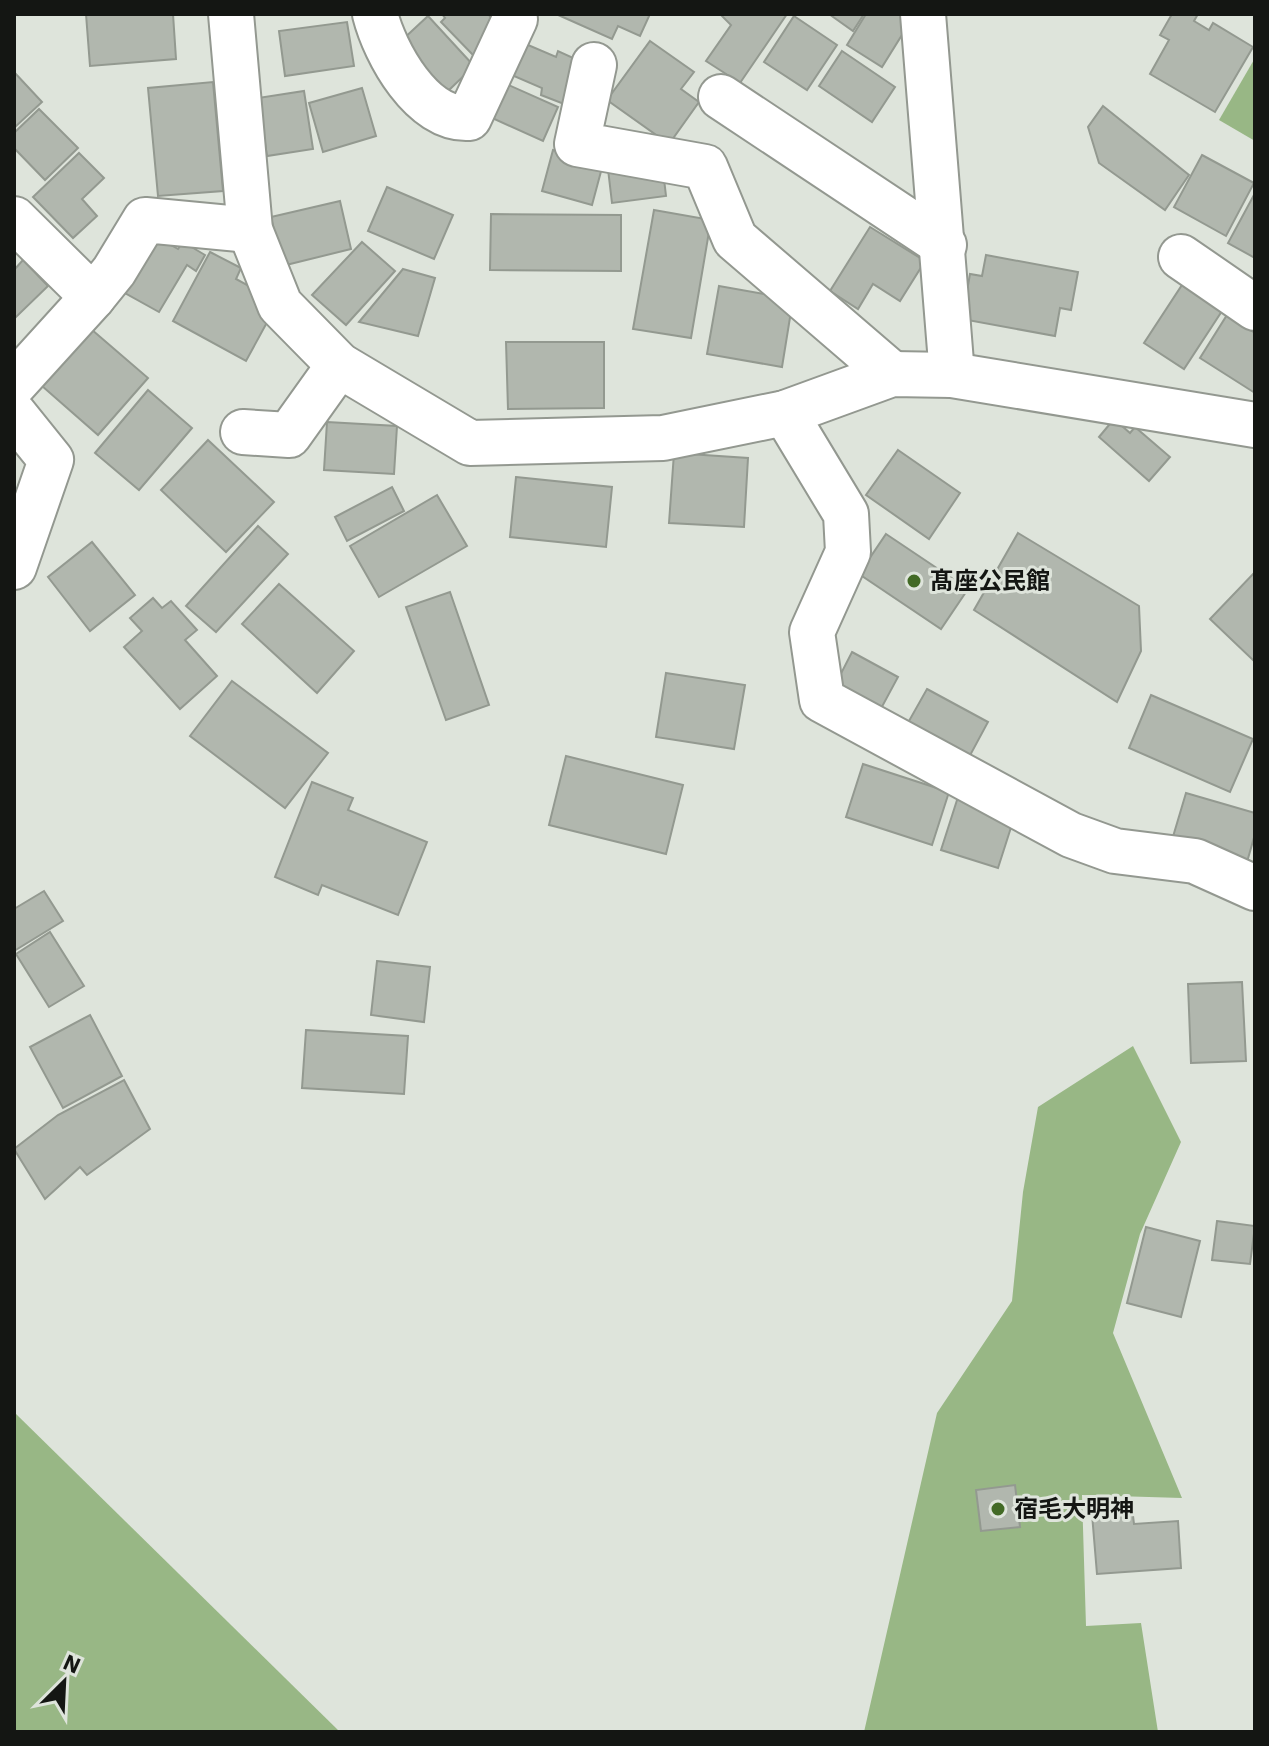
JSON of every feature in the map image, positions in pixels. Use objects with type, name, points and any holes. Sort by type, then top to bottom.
[{"type":"street","points":[[231,14],[250,230],[280,305],[339,365],[470,443],[663,438],[785,413],[892,374],[952,375],[1255,425]]},
{"type":"street","points":[[375,14],[379,30],[413,91],[454,119],[469,118],[515,19]]},
{"type":"street","points":[[923,14],[944,245],[952,375]]},
{"type":"street","points":[[594,65],[577,144],[705,167],[735,239],[892,374]]},
{"type":"street","points":[[721,97],[944,245]]},
{"type":"street","points":[[14,219],[93,297]]},
{"type":"street","points":[[14,384],[114,271],[145,220],[250,230]]},
{"type":"street","points":[[1181,257],[1255,308]]},
{"type":"street","points":[[243,432],[289,435],[339,365]]},
{"type":"street","points":[[785,413],[846,514],[848,552],[812,632],[822,700],[1071,835],[1115,851],[1195,861],[1255,888]]},
{"type":"street","points":[[14,414],[51,460],[14,567]]},
{"type":"green space","points":[[1255,58],[1255,141],[1219,120]]},
{"type":"green space","points":[[1133,1046],[1181,1142],[1140,1234],[1113,1333],[1182,1498],[1082,1495],[1086,1626],[1141,1623],[1158,1732],[864,1732],[937,1413],[1012,1301],[1023,1192],[1038,1107]]},
{"type":"green space","points":[[14,1412],[340,1732],[14,1732]]},
{"type":"building","points":[[86,14],[173,14],[176,59],[90,66]]},
{"type":"building","points":[[442,14],[488,14],[502,29],[474,56],[441,22],[445,18]]},
{"type":"building","points":[[556,14],[650,14],[640,36],[618,26],[612,39]]},
{"type":"building","points":[[720,14],[787,14],[740,83],[706,61],[731,25]]},
{"type":"building","points":[[829,14],[864,14],[853,31]]},
{"type":"building","points":[[866,14],[901,14],[905,30],[882,67],[847,45]]},
{"type":"building","points":[[1172,14],[1198,14],[1194,21],[1209,30],[1213,23],[1253,47],[1215,112],[1150,74],[1169,40],[1160,35]]},
{"type":"building","points":[[428,16],[474,66],[447,92],[401,41]]},
{"type":"building","points":[[794,16],[837,45],[807,90],[764,62]]},
{"type":"building","points":[[347,22],[354,66],[285,76],[279,31]]},
{"type":"building","points":[[514,39],[556,57],[558,51],[582,62],[564,104],[541,95],[542,88],[500,70]]},
{"type":"building","points":[[650,41],[694,72],[681,89],[699,102],[669,144],[607,100]]},
{"type":"building","points":[[842,51],[895,87],[872,122],[819,86]]},
{"type":"building","points":[[14,72],[42,102],[14,128]]},
{"type":"building","points":[[495,79],[558,107],[543,141],[479,112]]},
{"type":"building","points":[[213,82],[223,191],[158,196],[148,88]]},
{"type":"building","points":[[362,88],[376,136],[323,152],[309,103]]},
{"type":"building","points":[[304,91],[313,149],[267,156],[258,98]]},
{"type":"building","points":[[1103,106],[1189,175],[1165,210],[1099,163],[1088,127]]},
{"type":"building","points":[[39,109],[78,148],[45,180],[14,148],[14,133]]},
{"type":"building","points":[[553,150],[603,164],[592,205],[542,191]]},
{"type":"building","points":[[79,153],[104,178],[82,199],[97,216],[73,238],[33,197]]},
{"type":"building","points":[[1202,155],[1254,183],[1226,236],[1174,207]]},
{"type":"building","points":[[662,162],[666,196],[612,203],[608,169]]},
{"type":"building","points":[[387,187],[453,215],[434,259],[368,231]]},
{"type":"building","points":[[1255,193],[1255,258],[1228,243]]},
{"type":"building","points":[[340,201],[351,249],[282,266],[271,217]]},
{"type":"building","points":[[654,210],[711,220],[691,338],[633,329]]},
{"type":"building","points":[[491,214],[621,215],[621,271],[490,270]]},
{"type":"building","points":[[870,227],[925,261],[900,301],[873,284],[858,309],[830,291]]},
{"type":"building","points":[[148,232],[178,249],[183,242],[205,255],[196,271],[187,265],[159,312],[116,288]]},
{"type":"building","points":[[362,242],[395,271],[346,325],[312,295]]},
{"type":"building","points":[[210,252],[241,268],[236,279],[267,296],[271,315],[246,361],[173,321]]},
{"type":"building","points":[[986,255],[1078,272],[1071,310],[1060,308],[1055,336],[962,319],[970,274],[982,276]]},
{"type":"building","points":[[23,260],[48,286],[14,319],[14,270]]},
{"type":"building","points":[[403,269],[435,278],[418,336],[359,322]]},
{"type":"building","points":[[1182,285],[1222,311],[1184,369],[1144,343]]},
{"type":"building","points":[[719,286],[793,299],[782,367],[707,354]]},
{"type":"building","points":[[1227,315],[1255,333],[1255,393],[1200,358]]},
{"type":"building","points":[[84,323],[148,378],[98,435],[34,379]]},
{"type":"building","points":[[506,342],[604,342],[604,408],[508,409]]},
{"type":"building","points":[[148,390],[192,428],[139,490],[95,453]]},
{"type":"building","points":[[1114,419],[1130,433],[1135,427],[1170,457],[1149,481],[1099,437]]},
{"type":"building","points":[[327,422],[397,426],[394,474],[324,470]]},
{"type":"building","points":[[208,440],[274,502],[226,552],[161,490]]},
{"type":"building","points":[[898,450],[960,493],[929,539],[866,495]]},
{"type":"building","points":[[674,453],[748,458],[744,527],[669,523]]},
{"type":"building","points":[[516,477],[612,487],[606,547],[510,537]]},
{"type":"building","points":[[392,487],[404,511],[347,541],[335,517]]},
{"type":"building","points":[[437,495],[467,546],[379,597],[350,546]]},
{"type":"building","points":[[258,526],[288,554],[216,632],[186,606]]},
{"type":"building","points":[[1018,533],[1139,606],[1141,651],[1117,702],[974,610]]},
{"type":"building","name":"髙座公民館","points":[[886,534],[968,589],[941,629],[859,574]]},
{"type":"building","points":[[92,542],[135,595],[90,631],[48,577]]},
{"type":"building","points":[[1255,572],[1255,662],[1210,619]]},
{"type":"building","points":[[279,584],[354,651],[317,693],[242,624]]},
{"type":"building","points":[[450,592],[489,705],[446,720],[406,607]]},
{"type":"building","points":[[153,598],[162,608],[171,601],[197,630],[185,640],[217,676],[180,709],[124,647],[142,631],[130,618]]},
{"type":"building","points":[[852,652],[898,677],[877,716],[832,691]]},
{"type":"building","points":[[666,673],[745,685],[734,749],[656,737]]},
{"type":"building","points":[[232,681],[328,753],[285,808],[190,736]]},
{"type":"building","points":[[927,689],[988,722],[967,761],[905,728]]},
{"type":"building","points":[[1151,695],[1253,739],[1230,792],[1129,748]]},
{"type":"building","points":[[566,756],[683,785],[666,854],[549,825]]},
{"type":"building","points":[[863,764],[949,792],[932,845],[846,817]]},
{"type":"building","points":[[312,782],[353,798],[348,810],[427,842],[398,915],[322,885],[318,895],[275,877]]},
{"type":"building","points":[[1186,793],[1255,813],[1255,834],[1247,862],[1172,840]]},
{"type":"building","points":[[958,797],[1015,815],[998,868],[941,850]]},
{"type":"building","points":[[44,891],[63,921],[14,951],[14,909]]},
{"type":"building","points":[[50,932],[84,986],[49,1007],[16,954]]},
{"type":"building","points":[[377,961],[430,967],[424,1022],[371,1015]]},
{"type":"building","points":[[1242,982],[1246,1061],[1191,1063],[1188,984]]},
{"type":"building","points":[[90,1015],[122,1076],[63,1108],[30,1047]]},
{"type":"building","points":[[306,1030],[408,1036],[404,1094],[302,1088]]},
{"type":"building","points":[[124,1080],[150,1129],[87,1175],[80,1167],[45,1199],[14,1149],[58,1115]]},
{"type":"building","points":[[1217,1221],[1255,1226],[1250,1264],[1212,1260]]},
{"type":"building","points":[[1146,1227],[1200,1241],[1181,1317],[1127,1303]]},
{"type":"building","name":"宿毛大明神","points":[[1015,1485],[1020,1527],[981,1531],[976,1490]]},
{"type":"building","points":[[1131,1499],[1134,1524],[1178,1521],[1181,1568],[1097,1574],[1091,1502]]},
{"type":"place","name":"髙座公民館","points":[[914,581]]},
{"type":"place","name":"宿毛大明神","points":[[998,1509]]}]
